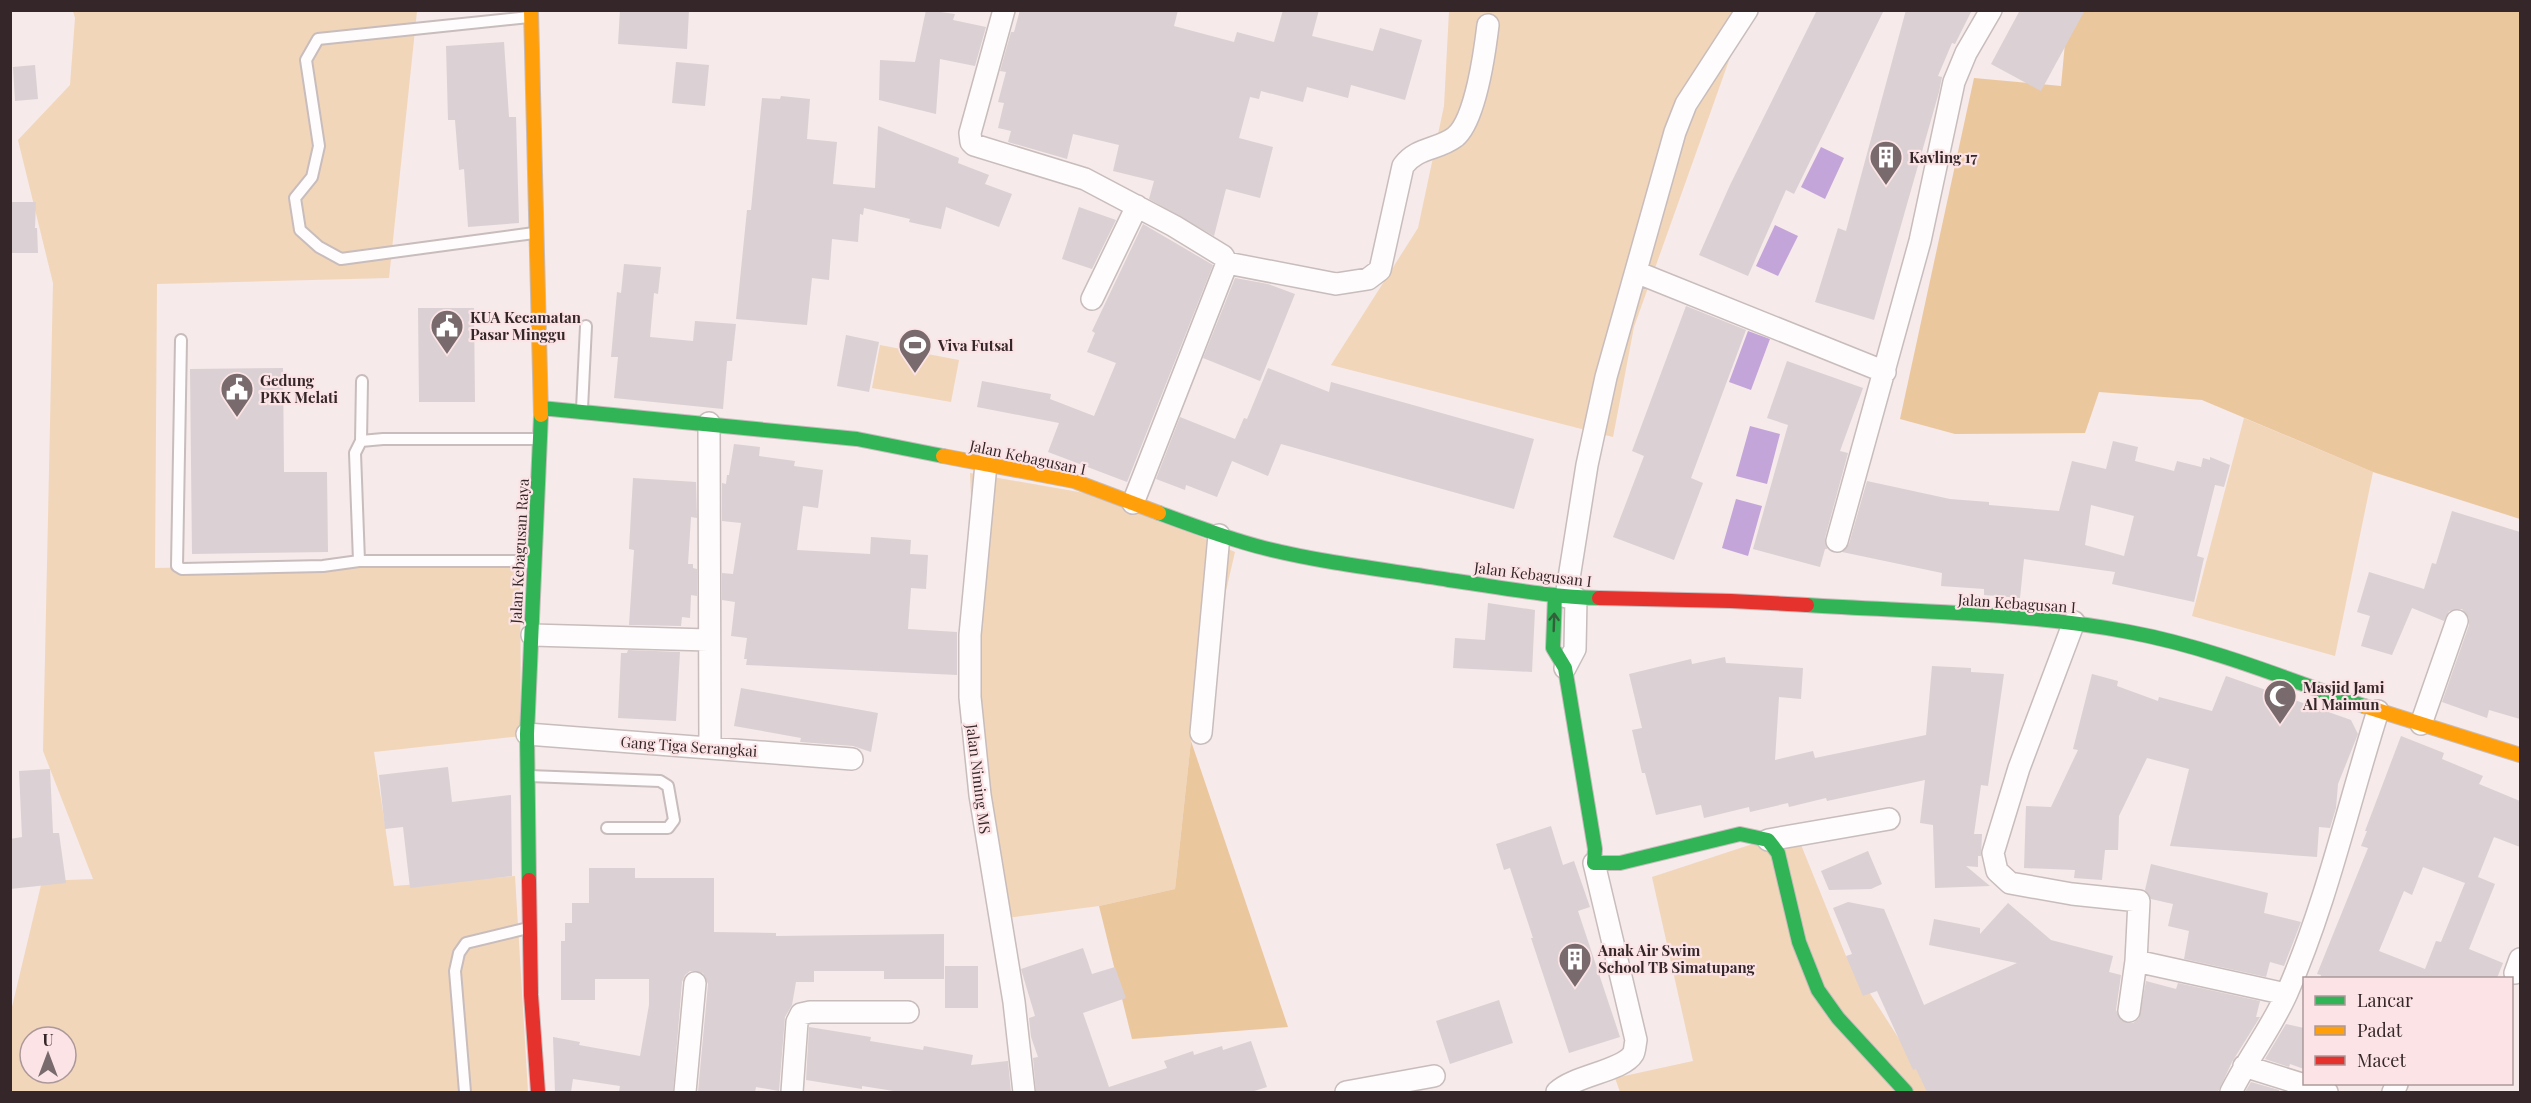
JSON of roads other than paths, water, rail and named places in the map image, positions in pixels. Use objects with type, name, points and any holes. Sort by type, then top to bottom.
[{"type":"street","points":[[1004,10],[970,133],[971,142],[978,147],[1085,179],[1223,256],[1227,263],[1336,284],[1368,279],[1380,270],[1403,166],[1410,157],[1418,152],[1455,136],[1464,125],[1483,67],[1488,25]]},
{"type":"street","points":[[1557,1092],[1566,1084],[1623,1063],[1634,1054],[1636,1040],[1594,863],[1594,849],[1565,668],[1575,649],[1561,596],[1604,388],[1676,132],[1686,104],[1747,10]]},
{"type":"street","points":[[1837,541],[1920,241],[1954,82],[1966,53],[1991,10]]},
{"type":"street","name":"Jalan Kebagusan Raya","points":[[531,13],[542,439],[527,734],[531,995],[538,1092]]},
{"type":"street","points":[[1092,299],[1137,206]]},
{"type":"street","points":[[1133,503],[1227,263]]},
{"type":"street","points":[[1636,272],[1885,372]]},
{"type":"street","name":"Jalan Kebagusan I","points":[[541,408],[857,439],[1074,481],[1219,535],[1266,548],[1353,565],[1561,596],[1731,601],[2074,622],[2132,632],[2193,646],[2378,711],[2520,755]]},
{"type":"street","points":[[709,423],[710,748]]},
{"type":"street","name":"Jalan Niming MS","points":[[986,464],[970,635],[970,697],[980,795],[1014,1002],[1024,1092]]},
{"type":"street","points":[[1201,733],[1219,535]]},
{"type":"street","points":[[2421,724],[2457,621]]},
{"type":"street","points":[[2074,622],[2019,768],[1994,853],[1997,871],[2010,883],[2072,894],[2139,901],[2136,961],[2129,1011]]},
{"type":"street","points":[[532,635],[708,640]]},
{"type":"street","points":[[2232,1092],[2244,1066],[2286,994],[2333,870],[2358,775],[2378,711]]},
{"type":"street","name":"Gang Tiga Serangkai","points":[[527,734],[852,759]]},
{"type":"street","points":[[1594,863],[1620,863],[1740,834],[1768,840],[1889,819]]},
{"type":"street","points":[[1768,840],[1778,853],[1800,943],[1818,990],[1850,1032],[1906,1092]]},
{"type":"street","points":[[2136,961],[2286,994]]},
{"type":"street","points":[[685,1092],[694,983]]},
{"type":"street","points":[[792,1092],[797,1022],[801,1014],[810,1012],[908,1012]]},
{"type":"street","points":[[2244,1066],[2303,1085]]},
{"type":"street","points":[[1346,1092],[1434,1076]]},
{"type":"street","points":[[2303,1085],[2325,1092]]},
{"type":"lane","points":[[531,13],[318,39],[306,60],[320,146],[312,177],[295,198],[300,230],[320,248],[341,259],[537,232]]},
{"type":"lane","points":[[582,412],[586,326]]},
{"type":"lane","points":[[181,340],[177,566],[182,569],[323,566],[359,561],[518,561],[535,564]]},
{"type":"lane","points":[[359,561],[355,453],[361,441],[362,381]]},
{"type":"lane","points":[[361,441],[542,439]]},
{"type":"lane","points":[[528,776],[660,781],[668,786],[674,820],[668,828],[607,828]]},
{"type":"lane","points":[[465,1092],[455,971],[459,953],[466,943],[530,927]]},
{"type":"place","name":"Kavling 17","points":[[1886,186]]},
{"type":"place","name":"KUA Kecamatan Pasar Minggu","points":[[447,355]]},
{"type":"place","name":"Viva Futsal","points":[[915,374]]},
{"type":"place","name":"Gedung PKK Melati","points":[[237,418]]},
{"type":"place","name":"Masjid Jami Al Maimun","points":[[2280,725]]},
{"type":"place","name":"Anak Air Swim School TB Simatupang","points":[[1575,988]]}]
